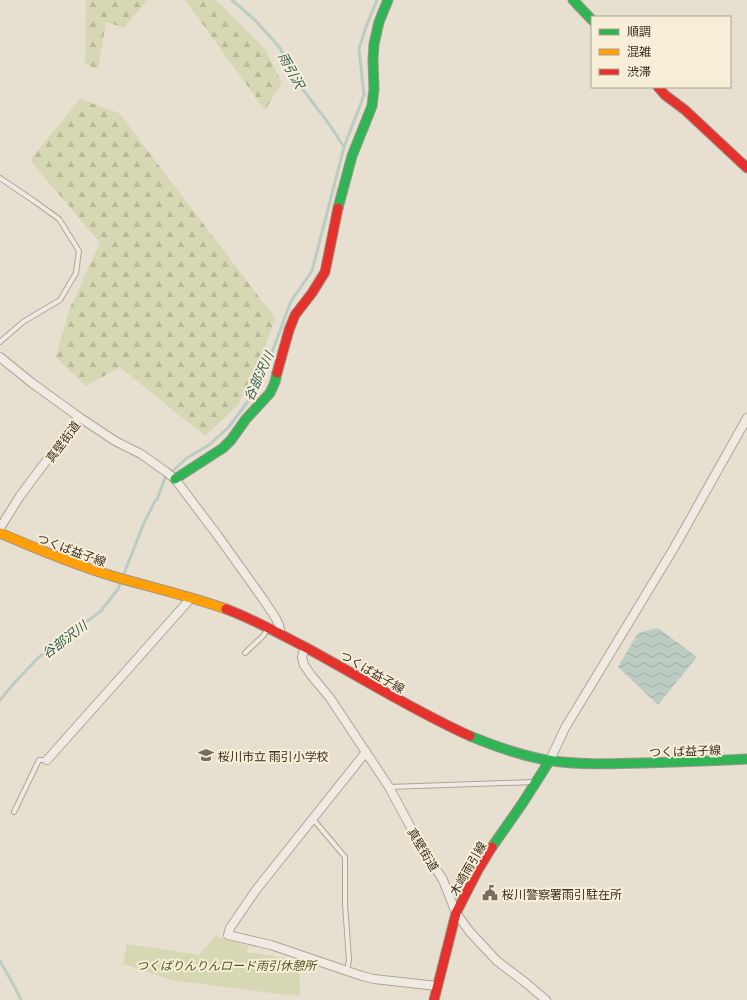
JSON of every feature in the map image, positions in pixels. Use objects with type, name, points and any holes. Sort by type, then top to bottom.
[{"type":"main road","points":[[174,478],[223,448],[231,440],[246,419],[270,393],[275,382],[289,330],[295,315],[312,293],[324,272],[328,259],[335,219],[345,180],[352,156],[374,98],[374,39],[377,26],[388,0]]},
{"type":"main road","points":[[572,0],[591,19]]},
{"type":"main road","points":[[659,88],[747,168]]},
{"type":"main road","name":"つくば益子線","points":[[0,533],[40,551],[72,563],[191,598],[236,613],[282,634],[412,707],[463,733],[511,751],[532,757],[576,763],[609,764],[747,759]]},
{"type":"main road","name":"木崎雨引線","points":[[434,1000],[456,913],[466,892],[494,844],[550,760]]},
{"type":"street","points":[[0,358],[79,417]]},
{"type":"street","name":"真壁街道","points":[[0,528],[20,496],[79,417],[115,441],[141,454],[174,478]]},
{"type":"street","points":[[550,760],[566,728],[674,548],[747,418]]},
{"type":"street","points":[[174,478],[263,599],[275,617],[282,634]]},
{"type":"street","points":[[47,760],[191,598]]},
{"type":"street","points":[[305,647],[302,657],[304,665],[330,698],[366,752],[256,890],[230,928],[228,935],[271,946],[374,979],[437,986]]},
{"type":"street","name":"真壁街道","points":[[366,752],[389,787],[417,839],[442,880],[456,913],[470,932],[497,961],[546,1000]]},
{"type":"lane","points":[[0,178],[59,219],[80,251],[76,273],[60,300],[23,322],[0,342]]},
{"type":"lane","points":[[245,653],[264,636],[268,628]]},
{"type":"lane","points":[[14,812],[39,760],[47,760]]},
{"type":"lane","points":[[389,787],[536,782]]},
{"type":"lane","points":[[313,819],[345,857],[345,904],[349,960],[347,971]]},
{"type":"green space","points":[[84,0],[147,0],[124,28],[106,22],[98,69],[85,64],[86,1]]},
{"type":"green space","points":[[185,0],[216,0],[265,49],[282,83],[265,110]]},
{"type":"green space","points":[[80,99],[119,113],[275,318],[261,358],[238,405],[205,436],[120,367],[86,386],[56,357],[69,310],[100,243],[30,160]]},
{"type":"green space","name":"つくばりんりんロード雨引休憩所","points":[[215,936],[248,946],[247,952],[299,962],[300,996],[172,980],[123,964],[127,944],[199,955]]},
{"type":"water","points":[[658,628],[697,657],[658,705],[618,667],[638,633]]},
{"type":"waterway","name":"雨引沢","points":[[232,0],[256,21],[280,48],[295,79],[329,124],[344,147]]},
{"type":"waterway","name":"谷部沢川","points":[[123,576],[144,523],[155,501],[157,500],[165,478],[187,458],[209,445],[228,428],[252,396],[268,363],[291,301],[312,271],[344,147],[364,95],[359,49],[377,0]]},
{"type":"waterway","name":"谷部沢川","points":[[0,700],[38,658],[101,611],[118,589],[121,582]]},
{"type":"waterway","name":"谷部沢川","points":[[0,961],[21,1000]]},
{"type":"traffic: fast","points":[[338,208],[352,156],[372,106],[374,89],[374,44],[379,22],[388,0]]},
{"type":"traffic: fast","points":[[573,0],[591,19]]},
{"type":"traffic: fast","points":[[175,479],[223,448],[231,440],[246,419],[270,393],[277,373]]},
{"type":"traffic: fast","points":[[470,736],[527,756],[570,763],[619,764],[747,759]]},
{"type":"traffic: fast","points":[[492,847],[550,760]]},
{"type":"traffic: slow","points":[[0,533],[55,556],[112,576],[226,609]]},
{"type":"traffic: jam","points":[[659,88],[665,95],[685,110],[747,168]]},
{"type":"traffic: jam","points":[[277,373],[289,330],[295,315],[312,293],[325,272],[338,208]]},
{"type":"traffic: jam","points":[[226,609],[275,631],[406,704],[470,736]]},
{"type":"traffic: jam","points":[[434,1000],[456,913],[478,870],[492,847]]},
{"type":"place","name":"桜川市立 雨引小学校","points":[[206,755]]},
{"type":"place","name":"桜川警察署雨引駐在所","points":[[490,893]]}]
